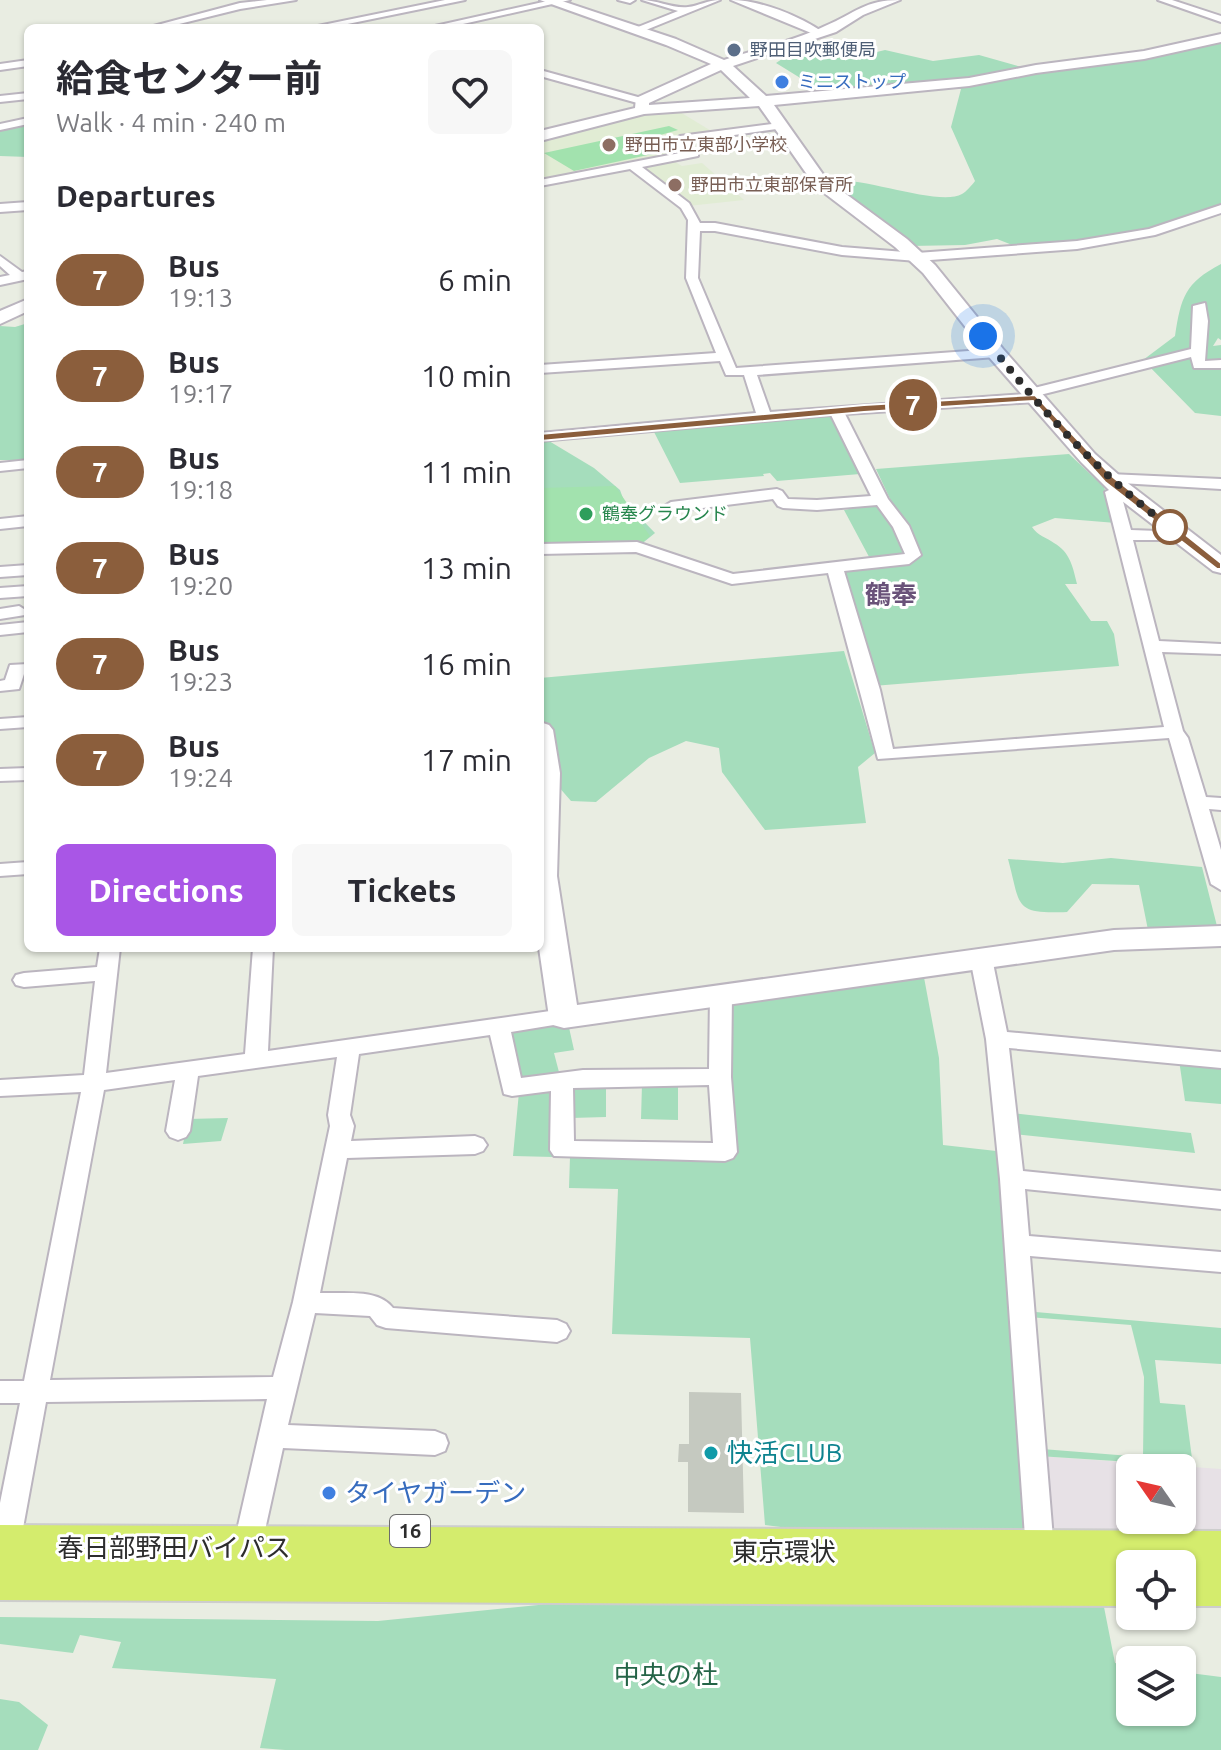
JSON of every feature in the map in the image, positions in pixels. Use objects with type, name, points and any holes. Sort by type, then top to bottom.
[{"type":"highway","name":"16","points":[[3,1534],[251,1530],[649,1534],[820,1552]]},
{"type":"highway","name":"春日部野田バイパス","points":[[3,1534],[343,1563]]},
{"type":"highway","name":"東京環状","points":[[343,1563],[820,1552],[1221,1554]]},
{"type":"highway","name":"東京環状","points":[[343,1563],[575,1578],[1116,1582]]},
{"type":"highway","name":"春日部野田バイパス","points":[[0,1576],[343,1563]]},
{"type":"highway","name":"16","points":[[0,1597],[366,1600],[575,1578]]},
{"type":"highway","points":[[1196,1582],[1221,1582]]},
{"type":"street","points":[[219,0],[240,6]]},
{"type":"street","points":[[167,24],[240,6],[291,0]]},
{"type":"street","points":[[381,0],[421,24]]},
{"type":"street","points":[[333,24],[460,0]]},
{"type":"street","points":[[623,0],[630,0]]},
{"type":"street","points":[[647,0],[687,11]]},
{"type":"street","points":[[636,31],[715,0]]},
{"type":"street","points":[[736,0],[819,33]]},
{"type":"street","points":[[544,135],[642,105],[722,64],[838,26],[866,9],[894,0]]},
{"type":"street","points":[[1163,0],[1221,19]]},
{"type":"street","points":[[448,24],[554,1],[722,64],[762,101],[821,183],[917,257],[996,353],[1115,484],[1221,566]]},
{"type":"street","points":[[544,74],[642,105],[762,101],[969,82],[1028,70],[1144,55],[1221,38]]},
{"type":"street","points":[[0,67],[24,64]]},
{"type":"street","points":[[0,99],[24,96]]},
{"type":"street","points":[[0,127],[24,122]]},
{"type":"street","points":[[544,182],[694,154],[679,142],[680,139],[780,126]]},
{"type":"street","points":[[633,166],[685,206],[696,227],[692,278],[722,357],[731,372],[996,353]]},
{"type":"street","points":[[0,208],[24,206]]},
{"type":"street","points":[[696,227],[715,227],[842,251],[917,257],[1077,245],[1151,232],[1221,209]]},
{"type":"street","points":[[0,260],[24,276]]},
{"type":"street","points":[[0,281],[24,276]]},
{"type":"street","points":[[0,318],[24,306]]},
{"type":"street","points":[[1200,306],[1201,330],[1196,352],[1199,365],[1221,364]]},
{"type":"street","points":[[544,437],[1033,395],[1196,352]]},
{"type":"street","points":[[544,369],[722,357]]},
{"type":"street","points":[[749,371],[764,417]]},
{"type":"street","points":[[544,549],[651,550],[732,579],[892,562],[913,555],[901,526],[881,500],[837,412]]},
{"type":"street","points":[[0,467],[24,464]]},
{"type":"street","points":[[1115,484],[1221,484]]},
{"type":"street","points":[[1115,484],[1113,492],[1174,732],[1179,738],[1221,884]]},
{"type":"street","points":[[671,507],[777,494],[783,503],[817,505],[881,500]]},
{"type":"street","points":[[0,524],[24,521]]},
{"type":"street","points":[[1124,535],[1180,535]]},
{"type":"street","points":[[835,568],[871,690],[885,755],[954,747],[1174,732]]},
{"type":"street","points":[[0,572],[24,570]]},
{"type":"street","points":[[0,593],[24,591]]},
{"type":"street","points":[[0,614],[19,611]]},
{"type":"street","points":[[0,630],[24,627]]},
{"type":"street","points":[[1153,646],[1221,649]]},
{"type":"street","points":[[0,686],[13,685],[16,669],[24,669]]},
{"type":"street","points":[[0,724],[24,722]]},
{"type":"street","points":[[544,755],[547,773],[544,850]]},
{"type":"street","points":[[0,775],[24,774]]},
{"type":"street","points":[[1198,803],[1221,804]]},
{"type":"street","points":[[0,870],[24,868]]},
{"type":"street","points":[[544,883],[564,1017]]},
{"type":"street","points":[[0,1088],[94,1083],[188,1071],[1114,940],[1221,936]]},
{"type":"street","points":[[3,1534],[11,1457],[34,1392],[94,1083],[110,952]]},
{"type":"street","points":[[256,1061],[263,952]]},
{"type":"street","points":[[981,958],[997,1039],[1012,1179],[1040,1551]]},
{"type":"street","points":[[24,980],[107,973]]},
{"type":"street","points":[[562,1081],[562,1150],[725,1152],[720,1077],[721,995]]},
{"type":"street","points":[[499,1026],[512,1088],[583,1078],[720,1077]]},
{"type":"street","points":[[997,1039],[1221,1060]]},
{"type":"street","points":[[251,1530],[306,1302],[338,1150],[342,1126],[339,1115],[349,1048]]},
{"type":"street","points":[[178,1131],[188,1071]]},
{"type":"street","points":[[338,1150],[475,1145]]},
{"type":"street","points":[[1012,1179],[1221,1200]]},
{"type":"street","points":[[1015,1245],[1221,1262]]},
{"type":"street","points":[[306,1302],[377,1306],[386,1318],[557,1331]]},
{"type":"street","points":[[0,1392],[283,1388]]},
{"type":"street","points":[[272,1436],[435,1443]]},
{"type":"shaded area","name":"野田市立東部小学校","points":[[675,109],[713,132],[672,138],[685,150],[682,155],[544,181],[544,138],[611,119]]},
{"type":"shaded area","points":[[672,160],[682,166],[702,163],[744,200],[688,206],[639,166]]},
{"type":"shaded area","points":[[1038,1456],[1116,1462],[1116,1534],[1196,1534],[1196,1467],[1221,1469],[1221,1536],[1045,1535]]},
{"type":"green space","points":[[1221,41],[1221,204],[1138,237],[1025,250],[997,239],[965,245],[910,246],[824,180],[857,182],[935,197],[964,193],[975,181],[951,127],[961,89],[925,82],[823,92],[776,63],[794,51],[848,59],[885,50],[933,61],[979,55],[1025,68]]},
{"type":"green space","points":[[24,126],[24,157],[0,156],[0,128]]},
{"type":"green space","points":[[669,126],[678,130],[653,137],[671,150],[574,171],[544,153]]},
{"type":"green space","points":[[1221,264],[1221,340],[1218,338],[1213,346],[1221,345],[1221,362],[1217,363],[1221,369],[1221,416],[1195,413],[1143,360],[1175,336],[1187,292],[1199,278]]},
{"type":"green space","points":[[24,324],[24,460],[0,460],[0,326]]},
{"type":"green space","points":[[834,417],[860,474],[777,481],[770,473],[680,483],[653,430]]},
{"type":"green space","name":"鶴奉グラウンド","points":[[549,441],[594,468],[620,490],[624,501],[655,533],[639,546],[544,547],[544,442]]},
{"type":"green space","points":[[1069,454],[1104,487],[1116,523],[1055,518],[1032,527],[1067,555],[1077,584],[1065,584],[1091,621],[1107,621],[1114,634],[1119,666],[873,686],[841,572],[875,568],[844,510],[891,501],[876,469]]},
{"type":"green space","name":"鶴奉グラウンド","points":[[615,486],[650,536],[640,544],[544,547],[544,488]]},
{"type":"green space","points":[[844,651],[875,753],[858,767],[866,823],[765,830],[722,772],[719,748],[686,741],[649,758],[596,802],[571,801],[551,778],[544,734],[544,678]]},
{"type":"green space","points":[[1111,858],[1202,867],[1218,930],[1148,930],[1139,885],[1092,884],[1067,912],[1028,909],[1018,897],[1008,859],[1063,863]]},
{"type":"green space","points":[[923,972],[939,1058],[943,1145],[1005,1152],[1034,1534],[827,1533],[765,1525],[750,1338],[612,1334],[618,1189],[569,1188],[570,1157],[732,1157],[728,1007],[737,1000]]},
{"type":"green space","points":[[568,1023],[574,1050],[554,1053],[560,1076],[525,1081],[518,1077],[509,1036],[515,1031]]},
{"type":"green space","points":[[1179,1060],[1221,1063],[1221,1104],[1185,1101]]},
{"type":"green space","points":[[606,1083],[606,1117],[571,1118],[571,1089],[575,1084]]},
{"type":"green space","points":[[678,1083],[678,1120],[641,1119],[642,1084]]},
{"type":"green space","points":[[548,1088],[555,1092],[554,1157],[513,1156],[519,1092]]},
{"type":"green space","points":[[1012,1113],[1191,1133],[1195,1153],[1013,1134]]},
{"type":"green space","points":[[228,1118],[221,1141],[183,1144],[188,1119]]},
{"type":"green space","points":[[1024,1311],[1221,1328],[1221,1364],[1155,1360],[1160,1403],[1185,1405],[1191,1454],[1143,1454],[1144,1377],[1131,1325],[1028,1317],[1042,1449],[1116,1455],[1116,1461],[1038,1456]]},
{"type":"green space","name":"中央の杜","points":[[589,1600],[1103,1602],[1116,1663],[1116,1726],[1196,1726],[1196,1674],[1221,1677],[1221,1750],[260,1748],[276,1679],[112,1668],[121,1642],[80,1635],[73,1653],[0,1644],[0,1617],[378,1621]]},
{"type":"green space","points":[[0,1699],[19,1702],[48,1725],[38,1750],[0,1750]]},
{"type":"building","name":"快活CLUB","points":[[689,1392],[741,1393],[744,1513],[688,1512],[688,1462],[678,1462],[679,1444],[689,1444]]},
{"type":"bus line","name":"7","points":[[544,437],[864,408],[1035,398],[1109,479],[1221,566]]},
{"type":"place","name":"野田目吹郵便局","points":[[734,50]]},
{"type":"place","name":"ミニストップ","points":[[782,82]]},
{"type":"place","name":"野田市立東部小学校","points":[[609,145]]},
{"type":"place","name":"野田市立東部保育所","points":[[675,185]]},
{"type":"place","name":"鶴奉グラウンド","points":[[586,514]]},
{"type":"place","name":"快活CLUB","points":[[711,1453]]},
{"type":"place","name":"タイヤガーデン","points":[[329,1493]]},
{"type":"district","name":"鶴奉","points":[[891,595]]},
{"type":"route","points":[[983,336],[1101,472],[1170,527]]}]
